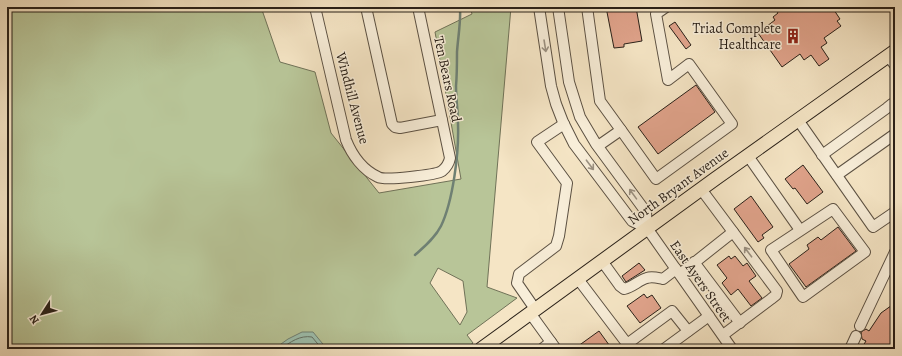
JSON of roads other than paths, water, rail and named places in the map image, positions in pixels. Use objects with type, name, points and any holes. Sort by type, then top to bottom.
[{"type":"main road","name":"North Bryant Avenue","points":[[481,349],[798,120],[893,58]]},
{"type":"street","name":"Windhill Avenue","points":[[315,7],[346,140],[351,152],[367,170],[379,178],[392,179],[441,172],[448,166],[450,158]]},
{"type":"street","points":[[366,7],[392,124],[395,127],[400,128],[442,120]]},
{"type":"street","name":"Ten Bears Road","points":[[418,7],[450,158]]},
{"type":"street","points":[[539,7],[551,86],[564,124],[578,149],[632,221],[647,228],[646,212],[598,146],[580,117],[568,82],[558,7]]},
{"type":"street","points":[[587,7],[600,101],[656,179],[732,124],[689,64],[668,80],[655,10],[666,7]]},
{"type":"street","points":[[822,155],[892,104],[895,105]]},
{"type":"street","points":[[798,120],[874,227],[895,212]]},
{"type":"street","points":[[542,349],[554,346],[517,283],[519,274],[556,246],[559,236],[567,184],[537,142],[564,124]]},
{"type":"street","points":[[598,146],[621,130]]},
{"type":"street","points":[[837,175],[895,134]]},
{"type":"street","points":[[748,156],[800,230]]},
{"type":"street","points":[[701,189],[777,291],[776,295],[723,335]]},
{"type":"street","points":[[833,209],[865,252],[803,297],[771,250],[800,230],[833,209]]},
{"type":"street","name":"East Ayers Street","points":[[647,228],[732,349]]},
{"type":"street","points":[[602,261],[620,286],[624,289],[647,278],[654,277],[663,279],[678,272],[694,262],[733,232]]},
{"type":"street","points":[[850,349],[895,252]]},
{"type":"street","points":[[694,262],[740,323]]},
{"type":"street","points":[[578,279],[629,346],[672,311],[688,331]]},
{"type":"street","points":[[664,349],[709,316]]},
{"type":"water","points":[[302,332],[313,332],[327,349],[274,349],[288,339]]},
{"type":"waterway","points":[[415,255],[439,230],[449,204],[452,190],[458,136],[456,86],[460,7]]},
{"type":"place","name":"Triad Complete Healthcare","points":[[793,36]]}]
